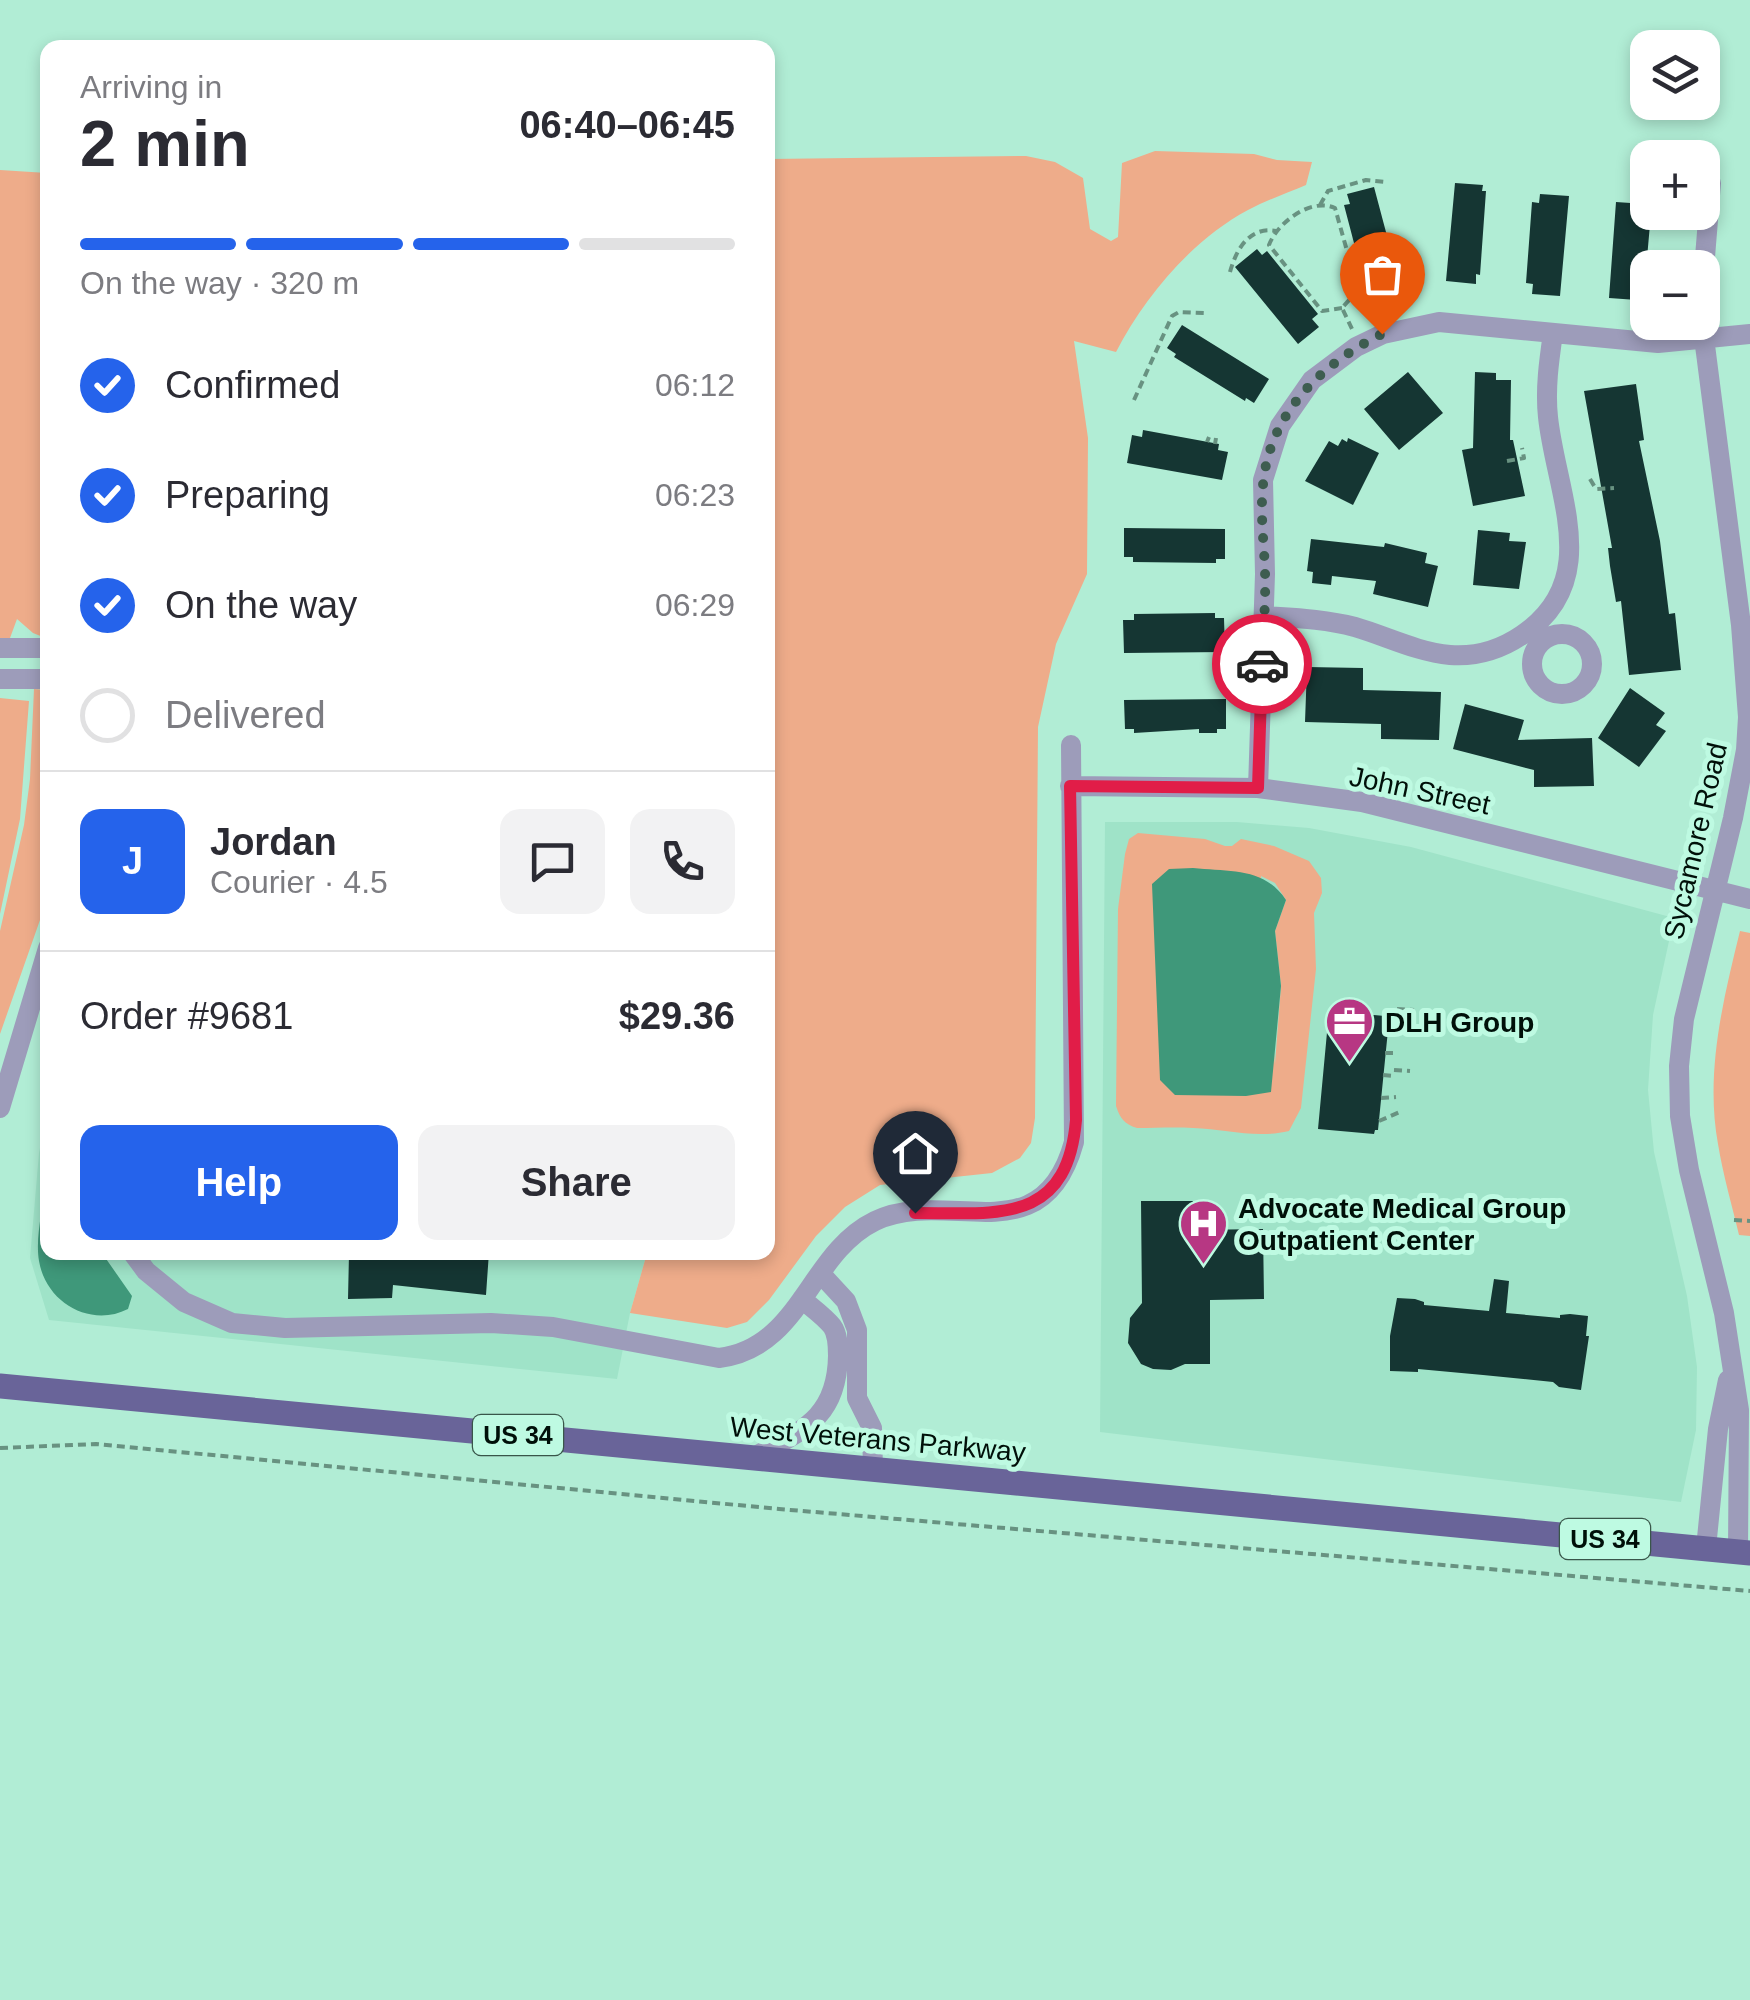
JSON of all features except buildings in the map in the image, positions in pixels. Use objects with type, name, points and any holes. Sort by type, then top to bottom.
[{"type":"main road","name":"West Veterans Parkway","points":[[0,1386],[1744,1552]]},
{"type":"street","points":[[1258,788],[1264,616],[1263,480],[1280,426],[1312,380],[1356,347],[1406,327],[1438,322],[1630,340]]},
{"type":"street","points":[[1720,332],[1750,334]]},
{"type":"street","points":[[1264,616],[1334,622],[1449,655],[1490,652],[1536,636],[1562,586],[1571,547],[1548,416],[1552,333]]},
{"type":"street","points":[[1634,340],[1666,340]]},
{"type":"street","name":"Sycamore Road","points":[[1704,340],[1746,624],[1746,750],[1684,1019],[1679,1066],[1680,1116],[1689,1170],[1724,1312],[1738,1410],[1744,1552]]},
{"type":"street","points":[[0,648],[40,648]]},
{"type":"street","points":[[0,678],[40,679]]},
{"type":"street","points":[[139,1260],[164,1287],[207,1314],[232,1323],[285,1328],[491,1323],[553,1327],[719,1358],[737,1356],[769,1340],[845,1246],[871,1223],[890,1215],[999,1212],[1022,1207],[1056,1184],[1068,1165],[1076,1120],[1071,745]]},
{"type":"street","name":"John Street","points":[[1070,786],[1258,788],[1362,802],[1750,899]]},
{"type":"street","points":[[0,1108],[40,975]]},
{"type":"street","points":[[821,1274],[846,1302],[857,1330],[857,1398],[872,1428],[872,1470]]},
{"type":"street","points":[[752,1458],[796,1434],[833,1398],[838,1355],[833,1327],[802,1299]]},
{"type":"street","name":"Sycamore Road","points":[[1706,1548],[1718,1429],[1730,1368]]},
{"type":"path","points":[[1320,205],[1328,191],[1366,180],[1386,182]]},
{"type":"path","points":[[1320,205],[1335,208],[1358,290],[1342,308],[1322,311],[1270,245],[1276,232],[1320,205]]},
{"type":"path","points":[[1230,272],[1242,245],[1254,234],[1263,229],[1276,232]]},
{"type":"path","points":[[1342,308],[1352,330]]},
{"type":"path","points":[[1134,400],[1172,316],[1179,312],[1205,313]]},
{"type":"path","points":[[1507,461],[1524,458],[1522,448]]},
{"type":"path","points":[[1590,479],[1596,490],[1614,488]]},
{"type":"path","points":[[1397,1009],[1414,1010]]},
{"type":"path","points":[[1388,1030],[1396,1030]]},
{"type":"path","points":[[1386,1053],[1395,1053]]},
{"type":"path","points":[[1383,1075],[1410,1071]]},
{"type":"path","points":[[1381,1098],[1396,1098]]},
{"type":"path","points":[[1379,1121],[1402,1112]]},
{"type":"path","points":[[1734,1220],[1750,1220]]},
{"type":"path","points":[[0,1448],[96,1444],[779,1509],[1750,1591]]},
{"type":"path","points":[[1672,1583],[1673,1575]]},
{"type":"shaded area","points":[[1155,151],[1254,154],[1312,162],[1306,185],[1227,222],[1189,253],[1141,310],[1116,352],[1074,341],[1088,438],[1087,574],[1056,644],[1038,727],[1035,1118],[1031,1143],[1020,1158],[992,1173],[880,1185],[845,1207],[816,1236],[769,1300],[747,1322],[727,1328],[630,1313],[645,1260],[775,1260],[775,159],[1026,156],[1055,162],[1083,178],[1090,229],[1111,241],[1118,237],[1122,163]]},
{"type":"shaded area","points":[[0,170],[40,173],[40,636],[17,619],[10,638],[0,639]]},
{"type":"shaded area","points":[[34,689],[40,689],[40,920],[0,1034],[0,931],[24,825]]},
{"type":"shaded area","points":[[0,698],[29,701],[20,819],[0,914]]},
{"type":"shaded area","points":[[1105,822],[1237,822],[1309,828],[1411,847],[1674,918],[1653,1015],[1648,1090],[1654,1152],[1687,1296],[1697,1367],[1696,1430],[1681,1502],[1100,1432]]},
{"type":"shaded area","points":[[1138,833],[1205,839],[1232,846],[1241,839],[1274,846],[1309,861],[1321,878],[1322,893],[1314,913],[1316,969],[1301,1108],[1289,1131],[1252,1134],[1137,1128],[1119,1114],[1118,909],[1129,839]],"holes":[[[1261,876],[1275,883],[1286,900],[1275,931],[1281,986],[1275,1064]]]},
{"type":"shaded area","points":[[1169,869],[1257,876],[1286,900],[1275,931],[1281,986],[1271,1092],[1246,1096],[1175,1095],[1160,1080],[1152,884]]},
{"type":"shaded area","points":[[1740,931],[1750,933],[1750,1236],[1739,1235],[1725,1179],[1714,1090],[1722,1010]]},
{"type":"shaded area","points":[[40,1148],[40,1260],[645,1260],[617,1379],[49,1320],[30,1258]]},
{"type":"shaded area","points":[[40,1222],[40,1260],[107,1260],[132,1296],[128,1309],[99,1315],[72,1308],[60,1300],[43,1276],[38,1252]]},
{"type":"way so far","points":[[1262,664],[1262,506],[1269,454],[1280,426],[1312,380],[1330,364],[1382,334]]},
{"type":"place","name":"DLH Group","points":[[1350,1064]]},
{"type":"place","name":"Advocate Medical Group Outpatient Center","points":[[1203,1266]]},
{"type":"route","points":[[915,1213],[999,1212],[1022,1207],[1056,1184],[1068,1165],[1076,1120],[1070,786],[1258,788],[1262,664]]}]
